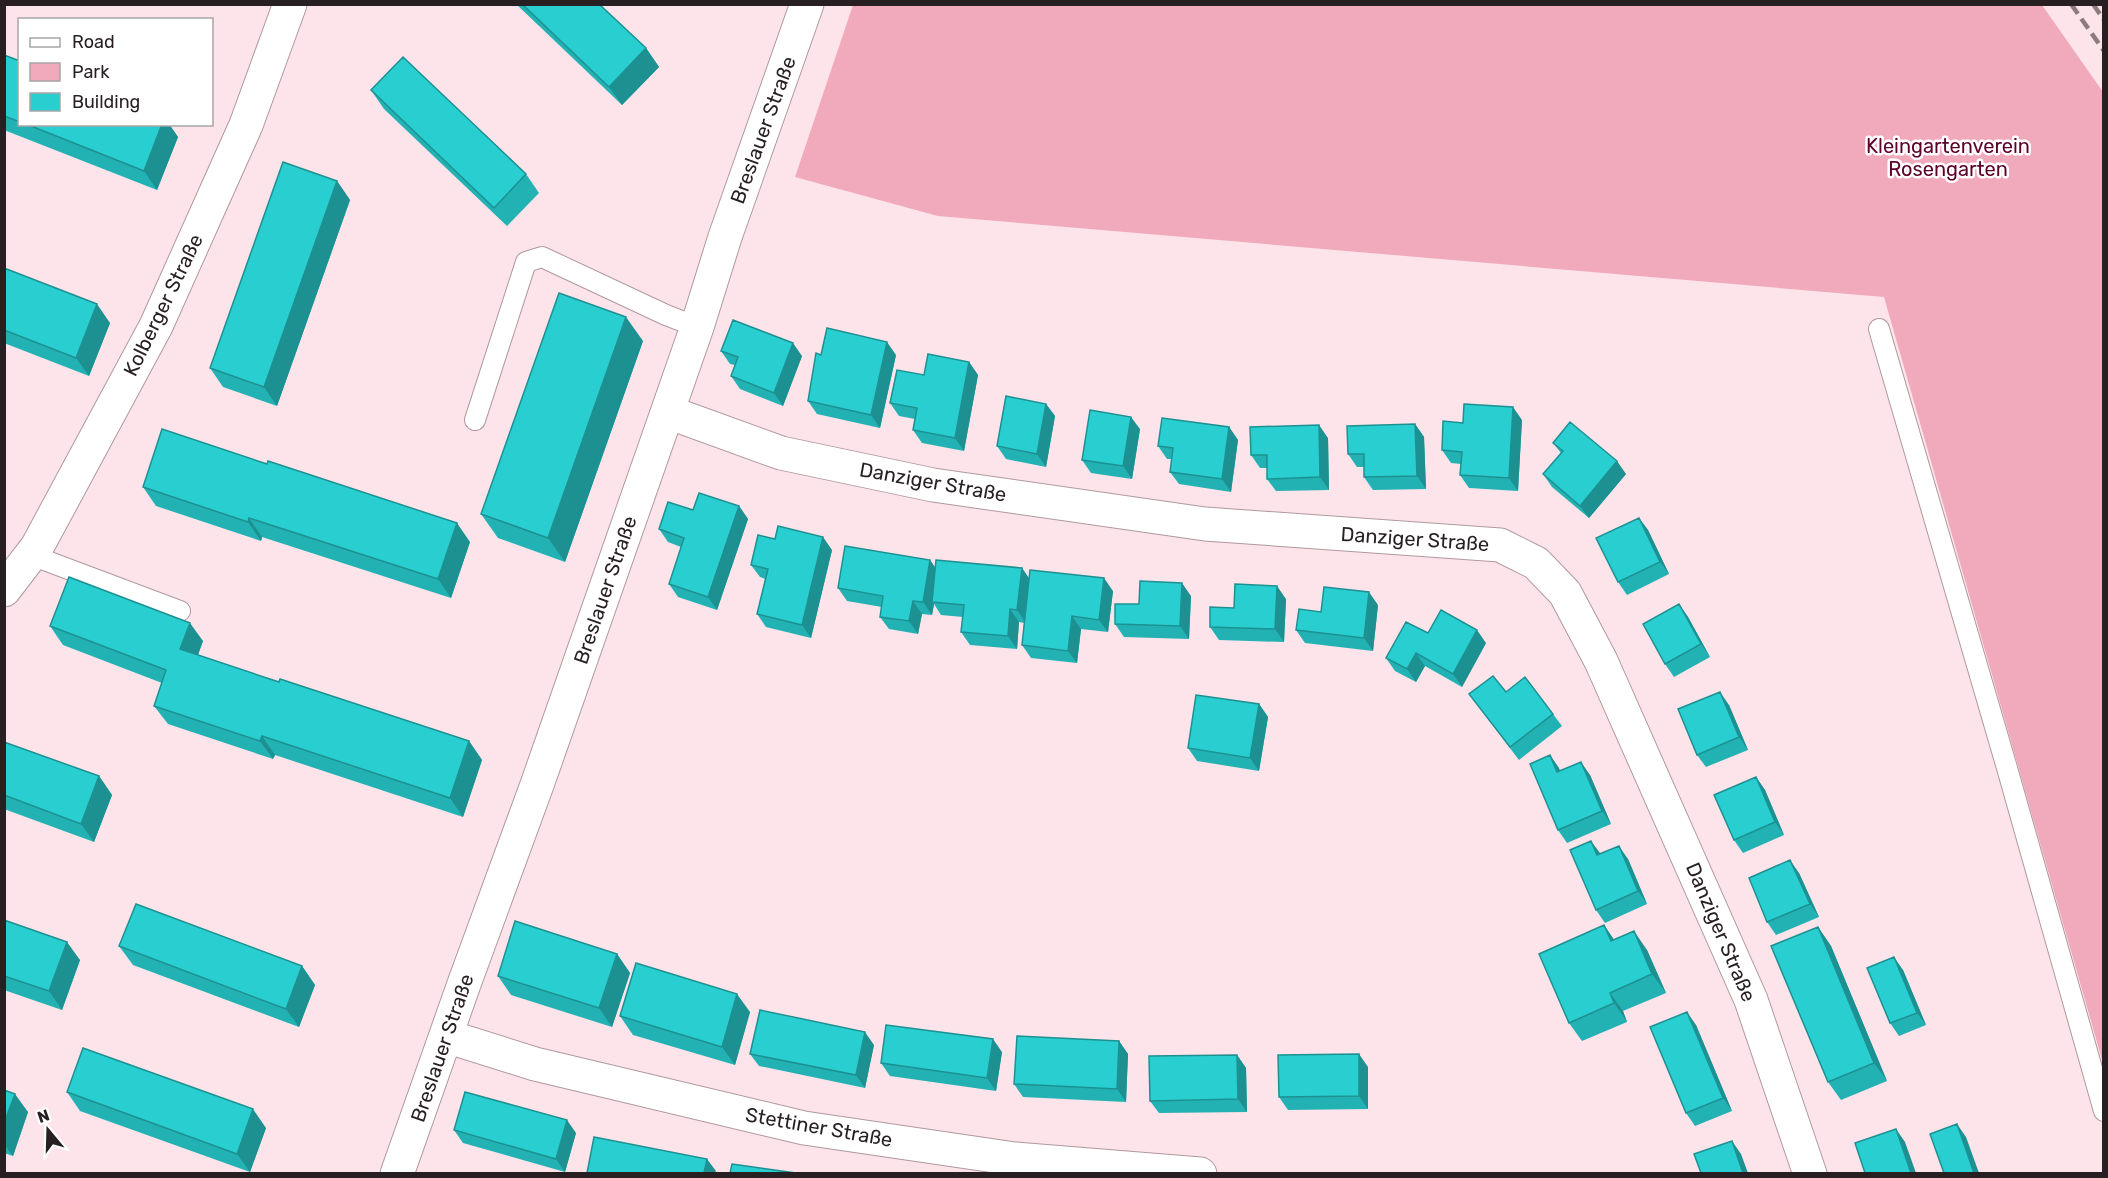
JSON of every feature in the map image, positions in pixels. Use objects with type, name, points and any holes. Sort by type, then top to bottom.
[{"type":"street","name":"Kolberger Straße","points":[[4,590],[37,547],[156,326],[246,125],[290,4]]},
{"type":"street","name":"Breslauer Straße","points":[[397,1173],[668,412],[725,237],[807,4]]},
{"type":"street","name":"Danziger Straße","points":[[668,412],[780,453],[933,486],[1205,524],[1500,545],[1536,563],[1565,593],[1601,661],[1674,823],[1751,1000],[1810,1173]]},
{"type":"street","name":"Stettiner Straße","points":[[446,1036],[535,1064],[804,1128],[1015,1159],[1200,1173]]},
{"type":"lane","points":[[475,420],[526,262],[542,257],[666,315],[697,327]]},
{"type":"lane","points":[[1879,329],[2010,779],[2103,1111]]},
{"type":"lane","points":[[31,555],[180,611]]},
{"type":"green space","name":"Kleingartenverein Rosengarten","points":[[853,5],[2042,5],[2103,92],[2103,1063],[1884,297],[938,216],[795,177]]},
{"type":"building","points":[[522,4],[599,4],[646,48],[609,87]]},
{"type":"building","points":[[4,55],[18,60],[18,121],[4,116]]},
{"type":"building","points":[[403,57],[526,174],[494,208],[371,90]]},
{"type":"building","points":[[31,126],[161,126],[144,171]]},
{"type":"building","points":[[283,162],[337,181],[264,387],[210,368]]},
{"type":"building","points":[[4,268],[97,304],[76,358],[4,330]]},
{"type":"building","points":[[559,293],[626,317],[548,538],[481,514]]},
{"type":"building","points":[[733,320],[793,343],[774,393],[731,376],[738,357],[721,351]]},
{"type":"building","points":[[827,328],[887,342],[871,415],[808,401],[816,353],[821,355]]},
{"type":"building","points":[[928,354],[969,362],[955,438],[913,430],[917,408],[890,403],[897,370],[924,375]]},
{"type":"building","points":[[1006,396],[1046,404],[1037,454],[997,446]]},
{"type":"building","points":[[1464,404],[1513,407],[1509,478],[1460,475],[1462,452],[1442,450],[1443,421],[1463,423]]},
{"type":"building","points":[[1090,410],[1131,417],[1123,466],[1082,460]]},
{"type":"building","points":[[1162,418],[1229,427],[1222,479],[1170,472],[1173,448],[1158,446]]},
{"type":"building","points":[[1570,422],[1617,461],[1580,506],[1543,474],[1563,451],[1553,443]]},
{"type":"building","points":[[1415,424],[1417,476],[1364,477],[1364,454],[1348,454],[1347,426]]},
{"type":"building","points":[[1319,425],[1320,477],[1267,479],[1267,455],[1251,455],[1250,427]]},
{"type":"building","points":[[162,429],[457,523],[438,579],[249,518],[248,522],[143,487]]},
{"type":"building","points":[[699,493],[739,506],[708,597],[669,584],[684,538],[659,529],[668,502],[693,510]]},
{"type":"building","points":[[1639,518],[1660,562],[1618,582],[1596,538]]},
{"type":"building","points":[[778,526],[823,537],[802,625],[757,614],[768,569],[751,565],[758,535],[775,539]]},
{"type":"building","points":[[845,546],[930,560],[923,602],[913,601],[909,621],[880,617],[883,596],[838,588]]},
{"type":"building","points":[[936,560],[1022,568],[1017,610],[1010,609],[1008,636],[961,632],[964,605],[932,602]]},
{"type":"building","points":[[1030,570],[1104,578],[1099,620],[1072,616],[1068,651],[1022,645]]},
{"type":"building","points":[[69,577],[190,623],[180,649],[469,741],[450,798],[262,736],[260,741],[154,706],[166,670],[50,626]]},
{"type":"building","points":[[1140,581],[1182,583],[1180,626],[1115,624],[1115,604],[1139,604]]},
{"type":"building","points":[[1235,584],[1277,586],[1275,629],[1210,627],[1210,607],[1234,608]]},
{"type":"building","points":[[1324,587],[1369,592],[1364,638],[1296,630],[1299,609],[1321,612]]},
{"type":"building","points":[[1679,604],[1701,644],[1665,664],[1643,624]]},
{"type":"building","points":[[1441,610],[1477,630],[1453,674],[1416,653],[1407,669],[1386,658],[1406,622],[1428,633]]},
{"type":"building","points":[[1493,676],[1506,692],[1525,677],[1553,714],[1510,747],[1469,694]]},
{"type":"building","points":[[1720,692],[1739,737],[1697,755],[1678,709]]},
{"type":"building","points":[[1196,695],[1259,704],[1250,758],[1188,748]]},
{"type":"building","points":[[4,742],[99,776],[81,824],[4,795]]},
{"type":"building","points":[[1550,755],[1557,772],[1581,762],[1602,811],[1558,830],[1530,764]]},
{"type":"building","points":[[1756,777],[1775,822],[1734,840],[1714,795]]},
{"type":"building","points":[[1591,841],[1597,855],[1619,846],[1638,891],[1596,910],[1570,850]]},
{"type":"building","points":[[1790,860],[1810,904],[1767,922],[1749,878]]},
{"type":"building","points":[[136,904],[302,966],[286,1009],[119,946]]},
{"type":"building","points":[[4,920],[67,942],[49,991],[4,976]]},
{"type":"building","points":[[515,921],[617,954],[599,1008],[498,976]]},
{"type":"building","points":[[1604,925],[1611,941],[1634,931],[1652,974],[1610,993],[1614,1003],[1569,1023],[1539,954]]},
{"type":"building","points":[[1818,927],[1874,1063],[1828,1082],[1771,946]]},
{"type":"building","points":[[1894,957],[1917,1013],[1890,1023],[1867,968]]},
{"type":"building","points":[[636,963],[737,994],[722,1047],[620,1016]]},
{"type":"building","points":[[760,1010],[865,1032],[856,1075],[750,1054]]},
{"type":"building","points":[[1687,1012],[1723,1098],[1686,1113],[1650,1027]]},
{"type":"building","points":[[886,1025],[993,1039],[987,1078],[881,1063]]},
{"type":"building","points":[[1017,1036],[1119,1041],[1117,1089],[1014,1084]]},
{"type":"building","points":[[83,1048],[253,1109],[237,1154],[67,1092]]},
{"type":"building","points":[[1359,1054],[1359,1096],[1279,1097],[1278,1055]]},
{"type":"building","points":[[1237,1055],[1238,1099],[1150,1101],[1149,1056]]},
{"type":"building","points":[[4,1090],[15,1094],[4,1123]]},
{"type":"building","points":[[465,1092],[567,1120],[556,1159],[454,1130]]},
{"type":"building","points":[[1957,1124],[1974,1173],[1944,1173],[1930,1134]]},
{"type":"building","points":[[1896,1129],[1911,1173],[1865,1173],[1855,1143]]},
{"type":"building","points":[[594,1137],[707,1159],[704,1173],[587,1173]]},
{"type":"building","points":[[1732,1141],[1743,1173],[1701,1173],[1694,1154]]},
{"type":"building","points":[[732,1164],[796,1173],[730,1173]]},
{"type":"railway","points":[[2071,4],[2104,51]]},
{"type":"railway","points":[[2093,4],[2104,20]]}]
